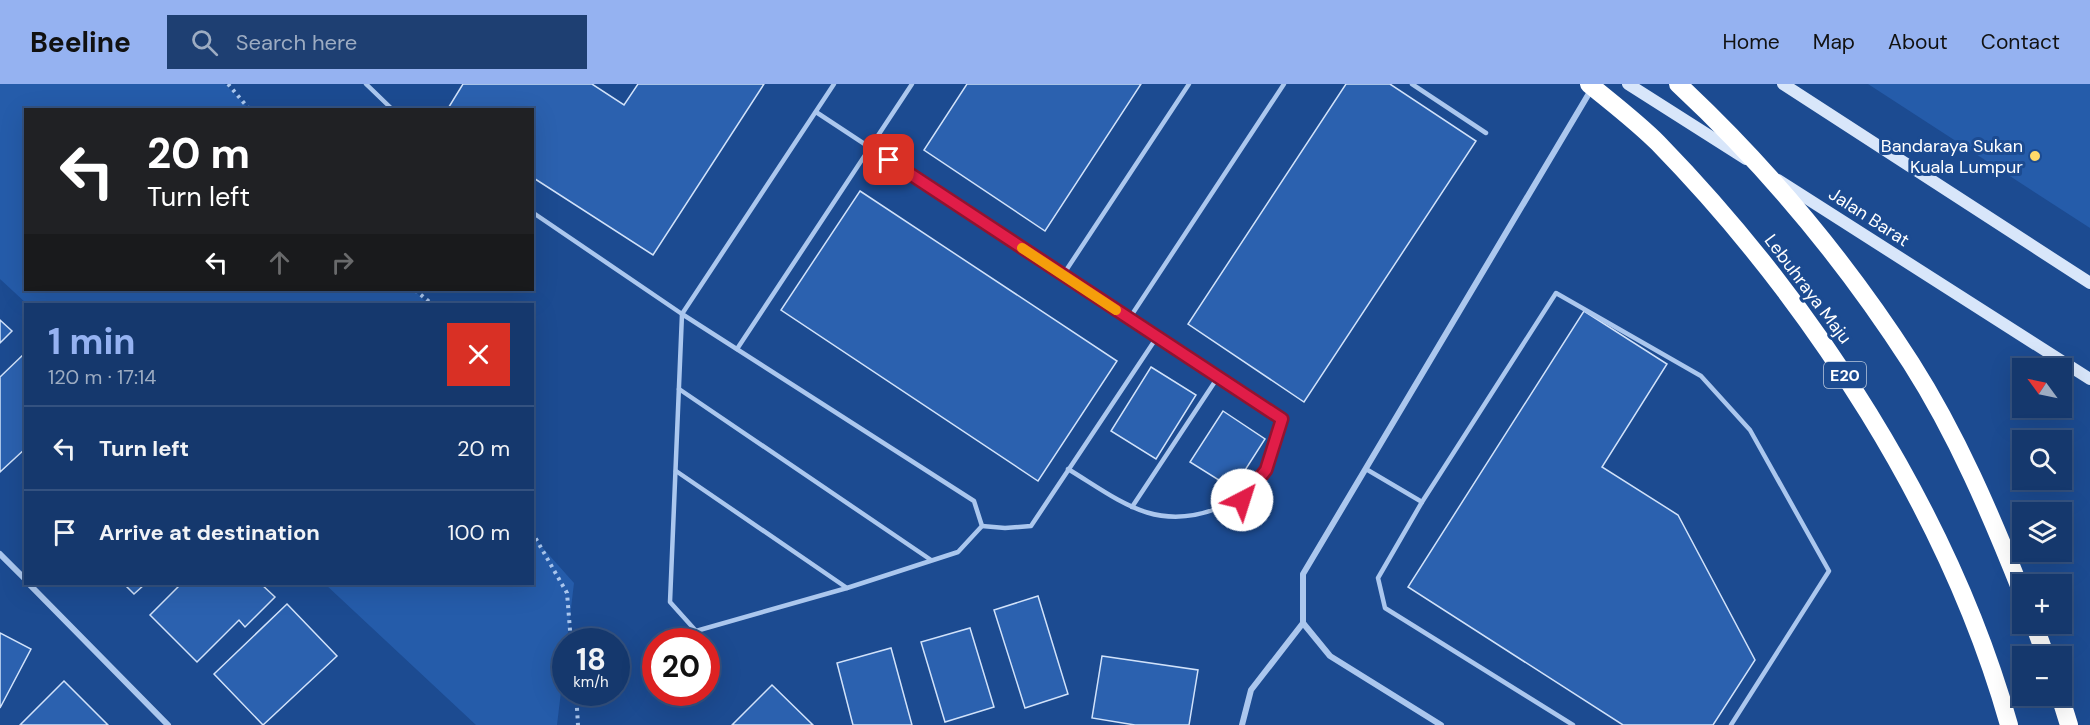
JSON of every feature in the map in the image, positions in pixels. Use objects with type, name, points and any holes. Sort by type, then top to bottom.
[{"type":"highway","name":"Lebuhraya Maju","points":[[1589,84],[1657,142],[1743,237],[1840,367],[1903,473],[1954,577],[1997,684],[2009,725]]},
{"type":"highway","points":[[1678,84],[1717,120],[1806,220],[1911,364],[1939,411],[1991,515],[2014,574]]},
{"type":"highway","points":[[2063,706],[2068,725]]},
{"type":"main road","name":"Jalan Barat","points":[[1628,84],[2090,379]]},
{"type":"main road","points":[[1783,84],[2090,283]]},
{"type":"street","points":[[1242,725],[1251,690],[1303,623],[1303,574],[1594,84]]},
{"type":"street","points":[[0,554],[24,578]]},
{"type":"street","points":[[30,585],[168,725]]},
{"type":"street","points":[[1303,623],[1330,656],[1441,725]]},
{"type":"lane","points":[[366,84],[391,108]]},
{"type":"lane","points":[[834,84],[682,314],[670,602],[696,631],[847,588],[958,552],[982,526]]},
{"type":"lane","points":[[737,349],[912,84]]},
{"type":"lane","points":[[1063,275],[1189,84]]},
{"type":"lane","points":[[1130,319],[1284,84]]},
{"type":"lane","points":[[1412,84],[1486,133]]},
{"type":"lane","points":[[816,112],[1282,419],[1266,470],[1242,500],[1199,516],[1163,518],[1132,507],[1068,469]]},
{"type":"lane","points":[[534,213],[682,314],[974,501],[982,526]]},
{"type":"lane","points":[[1573,725],[1385,608],[1378,578],[1422,502],[1556,293],[1701,376],[1750,430],[1829,571],[1731,725]]},
{"type":"lane","points":[[982,526],[1005,528],[1031,526],[1158,337]]},
{"type":"lane","points":[[1132,507],[1218,377]]},
{"type":"lane","points":[[679,389],[931,560]]},
{"type":"lane","points":[[1366,469],[1422,502]]},
{"type":"lane","points":[[676,471],[847,588]]},
{"type":"path","points":[[228,84],[248,108]]},
{"type":"path","points":[[416,291],[431,303]]},
{"type":"path","points":[[534,535],[567,593],[570,628]]},
{"type":"path","points":[[577,706],[578,725]]},
{"type":"shaded area","points":[[0,84],[225,84],[248,108],[24,108],[24,291],[415,291],[427,303],[26,303],[0,279]]},
{"type":"shaded area","name":"Bandaraya Sukan Kuala Lumpur","points":[[1868,84],[2090,84],[2090,228]]},
{"type":"shaded area","points":[[534,538],[574,583],[569,628],[552,628],[552,706],[559,706],[557,725],[476,725],[326,585],[534,585]]},
{"type":"building","points":[[463,84],[592,84],[624,105],[638,84],[764,84],[653,255],[534,178],[534,108],[448,108]]},
{"type":"building","points":[[967,84],[1141,84],[1045,231],[924,150]]},
{"type":"building","points":[[1346,84],[1390,84],[1476,141],[1304,402],[1188,324]]},
{"type":"building","points":[[860,191],[1117,361],[1038,481],[781,310]]},
{"type":"building","points":[[1584,311],[1667,364],[1602,467],[1678,515],[1755,660],[1713,725],[1623,725],[1408,587]]},
{"type":"building","points":[[0,320],[12,331],[0,343]]},
{"type":"building","points":[[24,354],[24,450],[0,472],[0,377]]},
{"type":"building","points":[[1151,367],[1196,395],[1156,459],[1111,431]]},
{"type":"building","points":[[1223,411],[1265,439],[1233,489],[1190,462]]},
{"type":"building","points":[[125,585],[144,585],[134,594]]},
{"type":"building","points":[[180,585],[262,585],[275,597],[245,627],[239,620],[197,662],[150,615]]},
{"type":"building","points":[[1038,596],[1068,694],[1025,708],[994,610]]},
{"type":"building","points":[[287,604],[337,656],[263,725],[214,674]]},
{"type":"building","points":[[970,628],[994,707],[945,722],[921,642]]},
{"type":"building","points":[[0,633],[31,649],[0,708]]},
{"type":"building","points":[[891,648],[912,725],[853,725],[837,663]]},
{"type":"building","points":[[1102,656],[1198,670],[1189,725],[1135,725],[1092,718]]},
{"type":"building","points":[[64,681],[108,725],[20,725]]},
{"type":"building","points":[[772,685],[813,725],[732,725]]},
{"type":"slow traffic","points":[[1022,248],[1116,310]]},
{"type":"place","name":"Bandaraya Sukan Kuala Lumpur","points":[[2035,156]]},
{"type":"route","points":[[889,160],[1282,419],[1266,470],[1242,500]]}]
